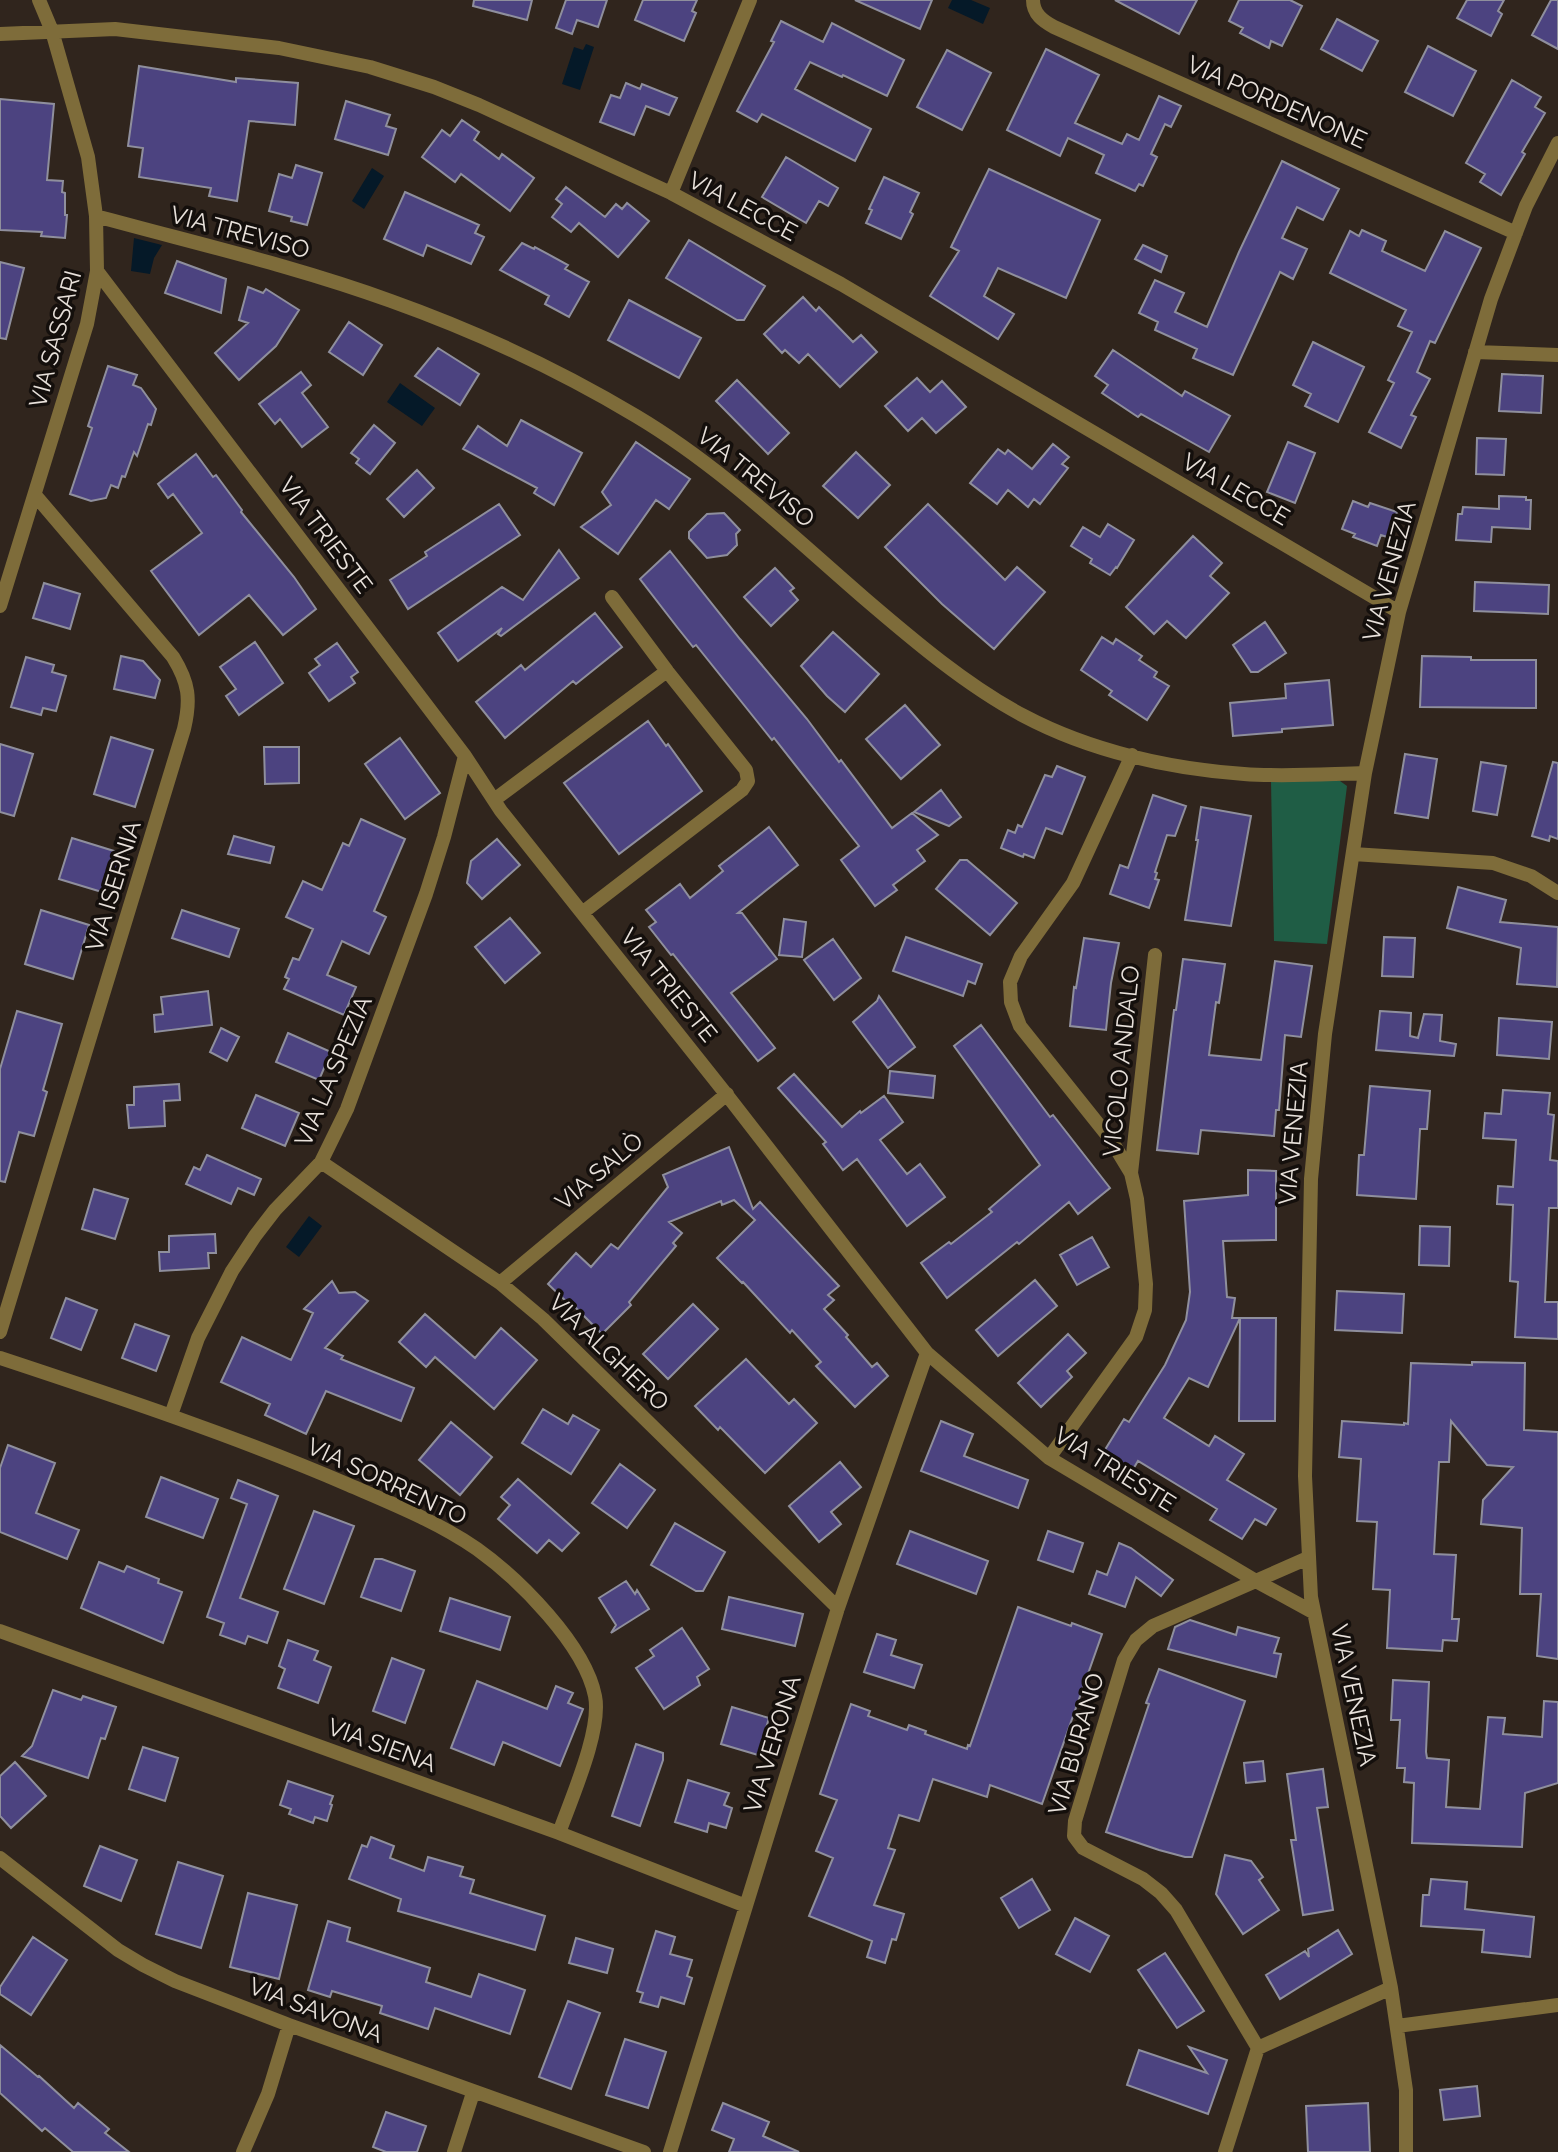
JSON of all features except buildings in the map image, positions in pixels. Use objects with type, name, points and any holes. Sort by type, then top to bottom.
[{"type":"street","name":"VIA SASSARI","points":[[0,606],[87,324],[97,271],[96,216],[88,158],[52,31],[39,0]]},
{"type":"street","points":[[671,193],[750,0]]},
{"type":"street","name":"VIA PORDENONE","points":[[1033,0],[1037,14],[1054,27],[1516,233]]},
{"type":"street","name":"VIA LECCE","points":[[0,34],[97,29],[153,32],[306,52],[370,67],[480,105],[671,193],[841,284],[1399,612]]},
{"type":"street","name":"VIA VENEZIA","points":[[1406,2152],[1406,2090],[1391,1988],[1313,1612],[1308,1558],[1306,1448],[1311,1179],[1321,1069],[1365,772],[1399,612],[1495,288],[1534,191],[1558,143]]},
{"type":"street","name":"VIA TREVISO","points":[[96,216],[302,272],[390,300],[462,329],[568,379],[649,424],[721,474],[881,612],[989,695],[1025,717],[1054,730],[1132,755],[1187,767],[1245,774],[1365,772]]},
{"type":"street","name":"VIA TRIESTE","points":[[97,271],[465,756],[494,800],[727,1094],[927,1353],[1049,1458],[1313,1612]]},
{"type":"street","points":[[1475,352],[1558,355]]},
{"type":"street","name":"VIA ISERNIA","points":[[0,1332],[184,729],[189,699],[184,676],[173,657],[35,495]]},
{"type":"street","points":[[582,913],[742,790],[748,781],[746,770],[612,597]]},
{"type":"street","points":[[494,800],[667,671]]},
{"type":"street","points":[[1049,1458],[1132,1343],[1144,1317],[1146,1284],[1137,1199],[1131,1172],[1111,1140],[1028,1038],[1013,1011],[1009,989],[1012,974],[1021,956],[1077,876],[1132,755]]},
{"type":"street","name":"VIA LA SPEZIA","points":[[171,1415],[198,1338],[237,1261],[275,1210],[321,1162],[347,1108],[419,915],[444,837],[465,756]]},
{"type":"street","points":[[1353,854],[1493,863],[1531,876],[1558,893]]},
{"type":"street","name":"VICOLO ANDALO","points":[[1131,1172],[1155,955]]},
{"type":"street","name":"VIA SALÒ","points":[[499,1283],[727,1094]]},
{"type":"street","name":"VIA ALGHERO","points":[[321,1162],[499,1283],[562,1337],[838,1608]]},
{"type":"street","name":"VIA VERONA","points":[[670,2152],[838,1608],[927,1353]]},
{"type":"street","name":"VIA SORRENTO","points":[[0,1358],[171,1415],[320,1473],[446,1530],[493,1561],[559,1628],[582,1661],[593,1687],[596,1708],[592,1737],[559,1833]]},
{"type":"street","points":[[1256,1581],[1308,1558]]},
{"type":"street","name":"VIA BURANO","points":[[1256,1581],[1153,1626],[1132,1645],[1124,1660],[1076,1816],[1074,1836],[1083,1848],[1143,1879],[1161,1893],[1176,1910],[1258,2048]]},
{"type":"street","name":"VIA SIENA","points":[[0,1630],[559,1833],[746,1906]]},
{"type":"street","name":"VIA SAVONA","points":[[0,1858],[111,1944],[143,1965],[184,1985],[474,2093],[644,2152]]},
{"type":"street","points":[[1226,2152],[1258,2048],[1391,1988]]},
{"type":"street","points":[[1397,2026],[1558,2005]]},
{"type":"street","points":[[243,2152],[268,2094],[289,2025]]},
{"type":"street","points":[[454,2152],[474,2093]]},
{"type":"green space","points":[[1271,781],[1340,781],[1347,786],[1327,944],[1274,941]]},
{"type":"water","points":[[952,0],[971,0],[990,8],[983,24],[948,8]]},
{"type":"water","points":[[586,44],[594,47],[580,90],[562,84],[574,47],[583,50]]},
{"type":"water","points":[[372,168],[384,176],[364,209],[352,201]]},
{"type":"water","points":[[134,238],[162,245],[154,258],[150,274],[131,271]]},
{"type":"water","points":[[400,383],[435,408],[422,426],[387,402]]},
{"type":"water","points":[[309,1216],[322,1226],[299,1257],[286,1247]]}]
